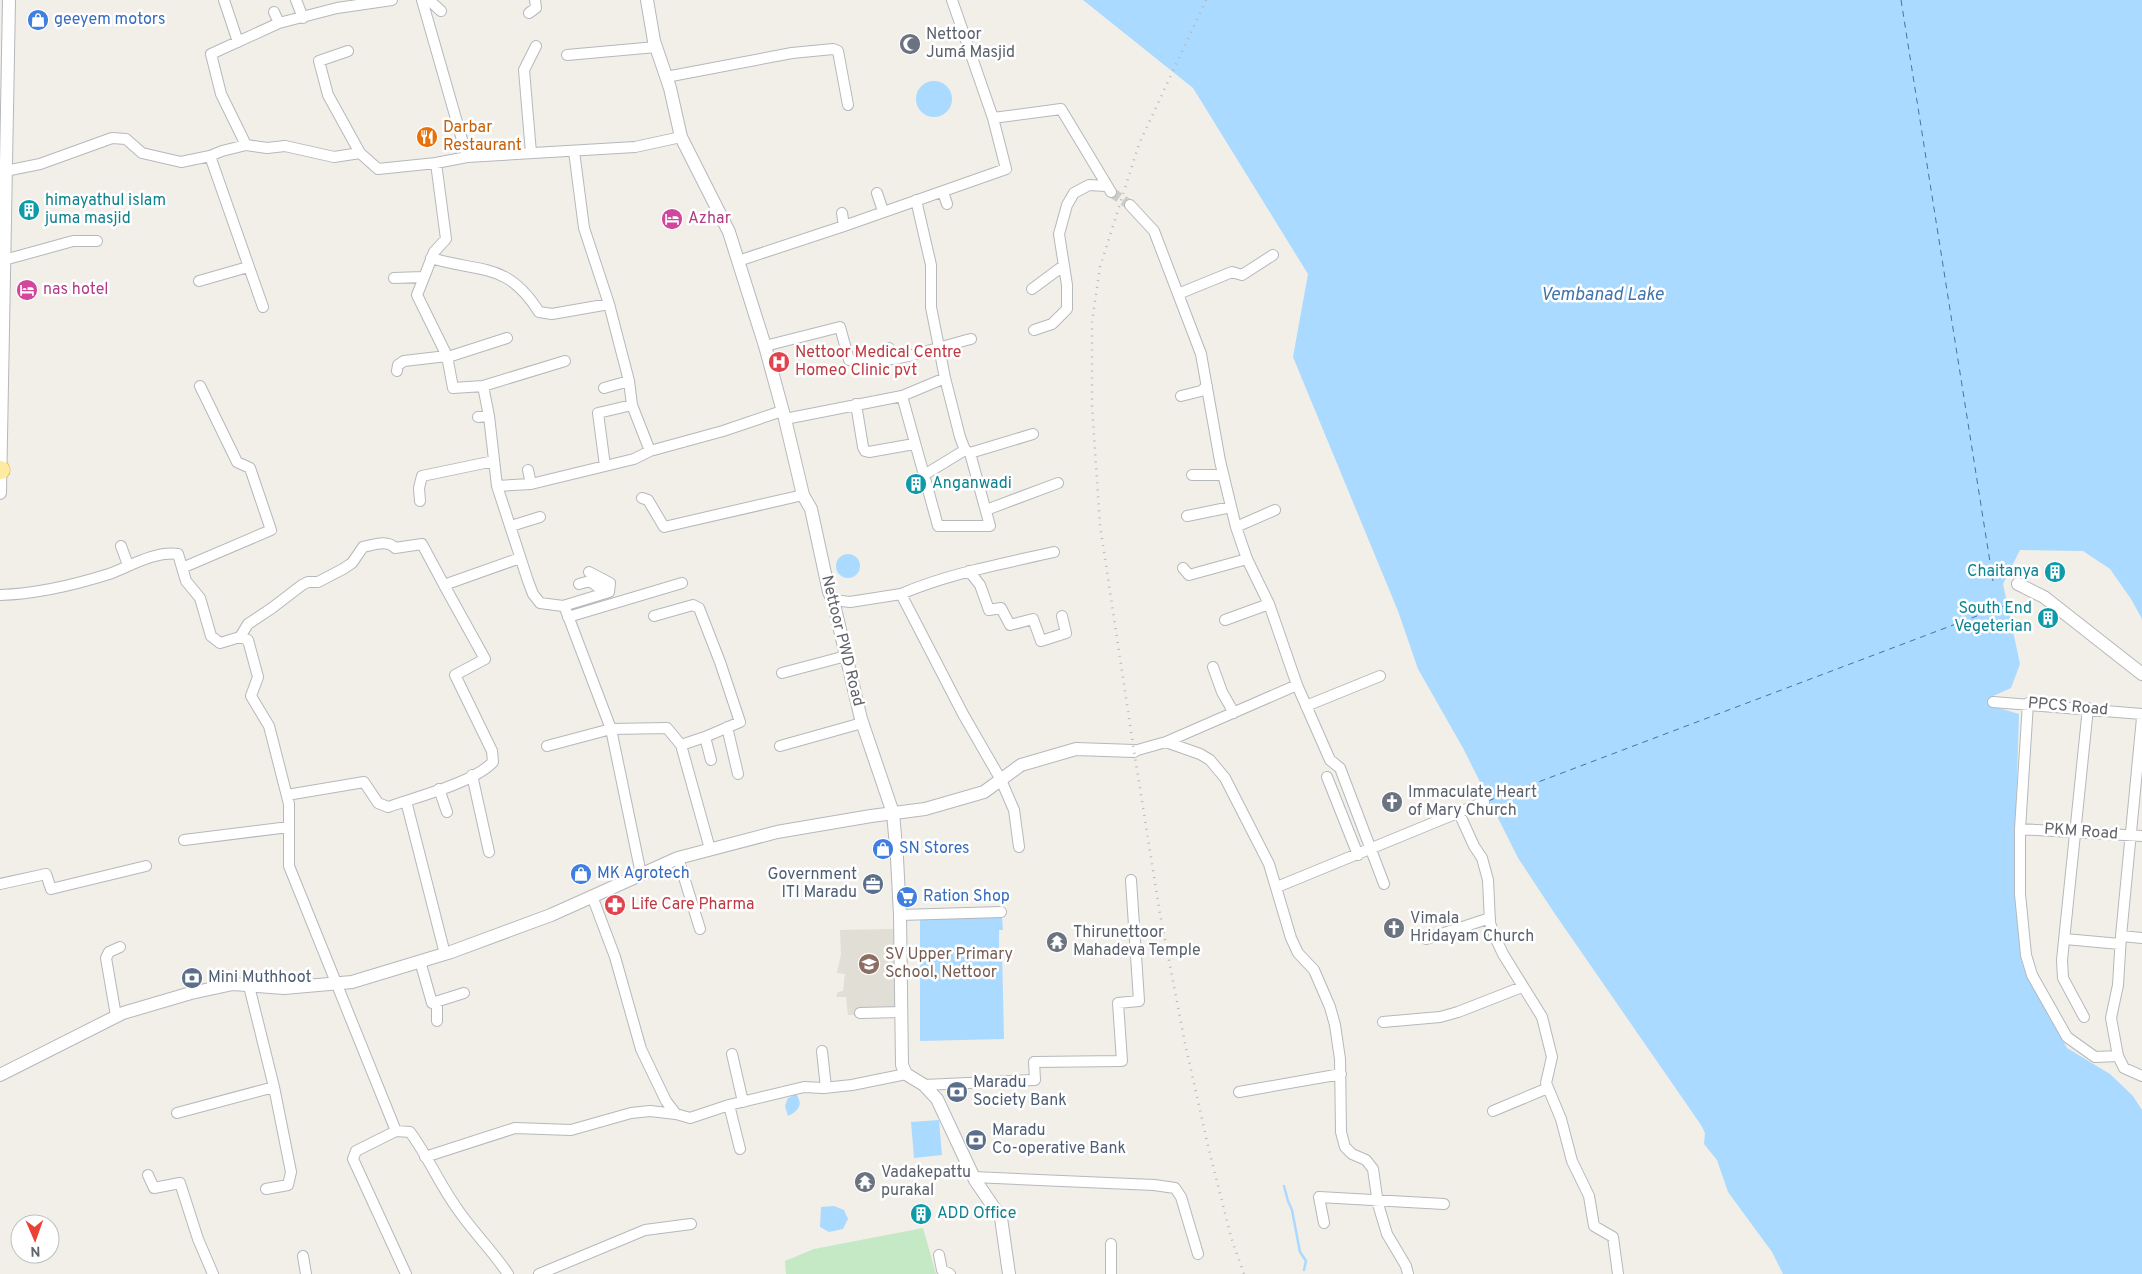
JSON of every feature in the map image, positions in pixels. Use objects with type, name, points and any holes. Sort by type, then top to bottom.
[{"type":"street","points":[[0,493],[4,260],[3,172],[9,0]]},
{"type":"street","points":[[224,0],[238,42]]},
{"type":"street","points":[[296,0],[303,18]]},
{"type":"street","points":[[246,145],[221,94],[212,54],[280,23],[337,8],[392,0]]},
{"type":"street","points":[[422,0],[467,157]]},
{"type":"street","points":[[428,0],[441,11]]},
{"type":"street","points":[[530,13],[536,8],[535,0]]},
{"type":"street","name":"Nettoor PWD Road","points":[[647,0],[656,47],[666,77],[681,137],[729,232],[765,346],[803,495],[811,509],[829,592],[833,600],[862,723],[893,813],[900,915],[902,1065],[906,1074]]},
{"type":"street","points":[[738,261],[1006,169],[993,118],[952,0]]},
{"type":"street","points":[[274,12],[280,23]]},
{"type":"street","points":[[531,153],[524,70],[536,46]]},
{"type":"street","points":[[566,55],[656,47]]},
{"type":"street","points":[[666,77],[792,53],[833,49],[838,51],[848,105]]},
{"type":"street","points":[[348,51],[319,61],[328,95],[360,153],[378,169],[436,163],[467,157],[635,146],[681,137]]},
{"type":"street","points":[[993,118],[1061,109],[1109,189],[1089,185],[1074,193],[1067,205],[1059,234],[1067,285],[1067,309],[1052,324],[1034,330]]},
{"type":"street","points":[[3,172],[40,164],[112,138],[126,139],[142,153],[181,162],[210,156],[246,145],[267,148],[285,146],[334,157],[360,153]]},
{"type":"street","points":[[574,150],[584,228],[609,304],[629,381],[632,405],[650,451]]},
{"type":"street","points":[[210,156],[263,307]]},
{"type":"street","points":[[436,163],[446,239],[438,246],[431,258],[417,295],[448,357],[451,386],[453,388],[484,386],[565,361]]},
{"type":"street","points":[[943,192],[947,204]]},
{"type":"street","points":[[877,194],[883,211]]},
{"type":"street","points":[[902,396],[938,526],[990,526],[945,378],[931,307],[931,265],[916,200]]},
{"type":"street","points":[[1130,204],[1154,231],[1201,354],[1231,508],[1247,560],[1269,604],[1297,685],[1330,760],[1340,768],[1384,884]]},
{"type":"street","points":[[842,213],[844,226]]},
{"type":"street","points":[[4,260],[73,241],[97,241]]},
{"type":"street","points":[[1178,294],[1232,272],[1242,275],[1272,255]]},
{"type":"street","points":[[431,258],[502,274],[513,281],[532,301],[539,312],[552,314],[609,304]]},
{"type":"street","points":[[1032,289],[1063,266]]},
{"type":"street","points":[[199,281],[248,267]]},
{"type":"street","points":[[394,278],[423,277]]},
{"type":"street","points":[[765,346],[840,327],[849,360],[862,362],[889,360],[971,339]]},
{"type":"street","points":[[397,371],[398,365],[404,361],[448,357],[507,338]]},
{"type":"street","points":[[888,348],[889,360]]},
{"type":"street","points":[[497,486],[531,484],[634,460],[650,451],[784,415],[902,396],[945,378]]},
{"type":"street","points":[[604,388],[629,381]]},
{"type":"street","points":[[182,568],[271,530],[250,468],[237,462],[200,386]]},
{"type":"street","points":[[484,386],[497,486],[520,558],[536,599],[544,604],[563,606],[610,592],[610,584],[589,572]]},
{"type":"street","points":[[1181,396],[1201,391],[1207,386]]},
{"type":"street","points":[[856,404],[865,451],[914,444]]},
{"type":"street","points":[[605,466],[598,413],[632,405]]},
{"type":"street","points":[[478,418],[489,416]]},
{"type":"street","points":[[924,476],[968,452],[1033,434]]},
{"type":"street","points":[[420,501],[419,488],[422,476],[494,461]]},
{"type":"street","points":[[528,470],[531,484]]},
{"type":"street","points":[[1192,475],[1224,475]]},
{"type":"street","points":[[986,510],[1058,483]]},
{"type":"street","points":[[642,498],[648,500],[664,527],[803,495]]},
{"type":"street","points":[[1186,516],[1231,508]]},
{"type":"street","points":[[1236,527],[1275,510]]},
{"type":"street","points":[[510,526],[540,516]]},
{"type":"street","points":[[240,637],[248,624],[302,585],[308,582],[318,582],[348,566],[363,547],[382,543],[392,545],[395,548],[422,544],[485,659],[455,676],[492,751],[493,762],[488,767],[439,789],[388,807],[378,803],[364,782],[287,795]]},
{"type":"street","points":[[121,546],[128,566]]},
{"type":"street","points":[[833,600],[850,602],[901,594],[923,584],[969,571],[1054,552]]},
{"type":"street","points":[[0,595],[24,594],[110,573],[167,553],[178,554],[186,580],[200,598],[211,636],[220,643],[240,637],[248,640],[258,677],[251,696],[269,726],[289,804],[290,866],[396,1131]]},
{"type":"street","points":[[444,585],[520,558]]},
{"type":"street","points":[[1183,568],[1189,575],[1247,560]]},
{"type":"street","points":[[969,571],[980,584],[989,610],[1001,608],[1010,626],[1033,619],[1041,641],[1066,634],[1062,616]]},
{"type":"street","points":[[579,584],[590,581],[606,593]]},
{"type":"street","points":[[568,617],[682,583]]},
{"type":"street","points":[[2018,584],[2044,597],[2142,674]]},
{"type":"street","points":[[901,594],[963,714],[1001,780],[1014,810],[1019,847]]},
{"type":"street","points":[[1225,620],[1269,604]]},
{"type":"street","points":[[654,616],[693,605],[699,608],[740,722],[705,738],[681,745]]},
{"type":"street","points":[[563,606],[611,729],[641,874]]},
{"type":"street","points":[[782,673],[846,656]]},
{"type":"street","points":[[1213,667],[1222,692],[1234,713]]},
{"type":"street","points":[[1306,706],[1380,676]]},
{"type":"street","points":[[0,1075],[116,1016],[191,993],[233,984],[284,988],[352,982],[444,954],[551,916],[678,858],[777,832],[925,809],[984,792],[1022,765],[1076,749],[1134,751],[1166,742],[1297,685]]},
{"type":"street","name":"PPCS Road","points":[[1994,702],[2028,703],[2142,714]]},
{"type":"street","points":[[2028,703],[2020,829],[2020,894],[2026,955],[2032,975],[2067,1038],[2095,1057],[2118,1056]]},
{"type":"street","points":[[2084,1017],[2063,978],[2065,939],[2088,708]]},
{"type":"street","points":[[2142,718],[2120,940],[2118,985],[2111,1018],[2118,1056],[2124,1068],[2142,1076]]},
{"type":"street","points":[[780,746],[862,723]]},
{"type":"street","points":[[727,727],[738,774]]},
{"type":"street","points":[[547,746],[611,729],[667,728],[681,745],[710,849]]},
{"type":"street","points":[[705,738],[711,760]]},
{"type":"street","points":[[1166,742],[1200,754],[1210,760],[1225,778],[1258,840],[1277,887],[1291,938],[1298,953],[1314,970],[1330,1007],[1339,1050],[1341,1132],[1344,1147],[1352,1154],[1366,1160],[1373,1169],[1377,1201],[1387,1234],[1406,1266],[1408,1274]]},
{"type":"street","points":[[472,775],[489,852]]},
{"type":"street","points":[[1327,777],[1358,855]]},
{"type":"street","points":[[439,789],[447,812]]},
{"type":"street","points":[[406,801],[444,954]]},
{"type":"street","points":[[1277,887],[1484,802]]},
{"type":"street","points":[[1458,813],[1482,858],[1488,880],[1490,923],[1503,954],[1542,1017],[1552,1057],[1546,1082],[1561,1119],[1572,1161],[1589,1196],[1594,1226],[1613,1236],[1618,1274]]},
{"type":"street","points":[[184,840],[289,826]]},
{"type":"street","name":"PKM Road","points":[[2020,829],[2142,836]]},
{"type":"street","points":[[678,858],[700,929]]},
{"type":"street","points":[[0,884],[46,874],[51,889],[146,866]]},
{"type":"street","points":[[924,1085],[1035,1080],[1034,1062],[1122,1061],[1118,1003],[1139,1001],[1131,880]]},
{"type":"street","points":[[592,896],[615,957],[641,1050],[666,1101],[676,1114]]},
{"type":"street","points":[[900,915],[1001,912]]},
{"type":"street","points":[[1426,939],[1490,918]]},
{"type":"street","points":[[2065,939],[2120,940],[2142,938]]},
{"type":"street","points":[[116,1016],[106,958],[109,952],[120,946]]},
{"type":"street","points":[[420,961],[432,1003],[464,993]]},
{"type":"street","points":[[249,986],[274,1087],[291,1172],[288,1185],[266,1189]]},
{"type":"street","points":[[1383,1022],[1440,1017],[1522,987]]},
{"type":"street","points":[[437,1002],[437,1020]]},
{"type":"street","points":[[860,1013],[901,1012]]},
{"type":"street","points":[[822,1051],[826,1088]]},
{"type":"street","points":[[732,1054],[743,1102]]},
{"type":"street","points":[[425,1157],[515,1128],[571,1130],[631,1113],[650,1111],[676,1114],[690,1118],[729,1105],[804,1087],[826,1088],[906,1074],[924,1085],[937,1099],[973,1177],[1001,1218],[1009,1274]]},
{"type":"street","points":[[1239,1092],[1341,1074]]},
{"type":"street","points":[[177,1113],[274,1087]]},
{"type":"street","points":[[1493,1111],[1548,1088]]},
{"type":"street","points":[[729,1105],[740,1149]]},
{"type":"street","points":[[406,1274],[353,1159],[356,1151],[396,1131],[410,1132],[470,1229],[496,1257],[508,1274]]},
{"type":"street","points":[[148,1175],[154,1188],[180,1183],[198,1239],[213,1274]]},
{"type":"street","points":[[973,1177],[1154,1184],[1175,1188],[1182,1197],[1198,1254]]},
{"type":"street","points":[[1324,1223],[1319,1197],[1444,1204]]},
{"type":"street","points":[[539,1274],[645,1230],[691,1224]]},
{"type":"street","points":[[1110,1274],[1111,1244]]},
{"type":"street","points":[[938,1255],[942,1270],[950,1274]]},
{"type":"street","points":[[303,1256],[306,1274]]},
{"type":"shaded area","name":"Nettoor Medical Centre Homeo Clinic pvt","points":[[782,354],[786,370],[776,371],[771,355]]},
{"type":"shaded area","name":"SV Upper Primary School, Nettoor","points":[[894,929],[904,1015],[848,1015],[846,997],[836,997],[838,992],[843,991],[845,974],[837,973],[841,954],[840,930]]},
{"type":"green space","points":[[923,1228],[936,1274],[786,1274],[785,1261],[814,1249]]},
{"type":"water","name":"Vembanad Lake","points":[[1083,0],[2142,0],[2142,619],[2131,599],[2110,569],[2083,551],[2020,550],[2003,584],[2020,664],[2011,688],[1991,697],[1992,706],[2019,714],[2014,878],[2022,963],[2067,1048],[2110,1074],[2133,1096],[2142,1110],[2142,1274],[1783,1274],[1772,1252],[1728,1192],[1717,1160],[1704,1144],[1705,1133],[1701,1125],[1518,858],[1463,748],[1418,669],[1398,611],[1293,357],[1308,274],[1193,88]]},
{"type":"water","points":[[934,81],[941,82],[947,86],[951,92],[951,106],[947,112],[941,116],[934,117],[927,116],[921,112],[917,106],[916,99],[917,92],[921,86],[927,82]]},
{"type":"water","points":[[848,554],[857,557],[860,566],[857,575],[848,578],[839,575],[836,566],[839,557]]},
{"type":"water","points":[[1002,917],[1003,930],[999,930],[999,950],[1002,950],[1004,1039],[920,1041],[920,918]]},
{"type":"water","points":[[796,1094],[800,1101],[799,1107],[788,1116],[785,1106],[788,1098]]},
{"type":"water","points":[[939,1120],[942,1155],[914,1158],[911,1122]]},
{"type":"water","points":[[834,1206],[844,1210],[848,1219],[843,1229],[829,1232],[820,1227],[821,1207]]},
{"type":"waterway","points":[[1284,1186],[1292,1210],[1300,1252],[1306,1261],[1304,1270]]},
{"type":"ferry route","points":[[1901,0],[1993,581]]},
{"type":"ferry route","points":[[1488,801],[2014,602]]},
{"type":"tunnel","points":[[1111,192],[1130,205]]},
{"type":"railway","points":[[1206,0],[1139,144],[1100,267],[1092,322],[1092,406],[1100,525],[1160,914],[1185,1043],[1208,1146],[1231,1237],[1244,1274]]},
{"type":"place","name":"geeyem motors","points":[[38,20]]},
{"type":"place","name":"Nettoor Jumá Masjid","points":[[910,44]]},
{"type":"place","name":"Darbar Restaurant","points":[[427,137]]},
{"type":"place","name":"himayathul islam juma masjid","points":[[29,210]]},
{"type":"place","name":"Azhar","points":[[672,219]]},
{"type":"place","name":"nas hotel","points":[[27,290]]},
{"type":"place","name":"Nettoor Medical Centre Homeo Clinic pvt","points":[[779,362]]},
{"type":"place","name":"Anganwadi","points":[[916,484]]},
{"type":"place","name":"Chaitanya","points":[[2055,572]]},
{"type":"place","name":"South End Vegeterian","points":[[2048,618]]},
{"type":"place","name":"Immaculate Heart of Mary Church","points":[[1392,802]]},
{"type":"place","name":"SN Stores","points":[[883,849]]},
{"type":"place","name":"MK Agrotech","points":[[581,874]]},
{"type":"place","name":"Government ITI Maradu","points":[[873,884]]},
{"type":"place","name":"Ration Shop","points":[[907,897]]},
{"type":"place","name":"Life Care Pharma","points":[[615,905]]},
{"type":"place","name":"Vimala Hridayam Church","points":[[1394,928]]},
{"type":"place","name":"Thirunettoor Mahadeva Temple","points":[[1057,942]]},
{"type":"place","name":"SV Upper Primary School, Nettoor","points":[[869,964]]},
{"type":"place","name":"Mini Muthhoot","points":[[192,978]]},
{"type":"place","name":"Maradu Society Bank","points":[[957,1092]]},
{"type":"place","name":"Maradu Co-operative Bank","points":[[976,1140]]},
{"type":"place","name":"Vadakepattu purakal","points":[[865,1182]]},
{"type":"place","name":"ADD Office","points":[[921,1214]]}]
